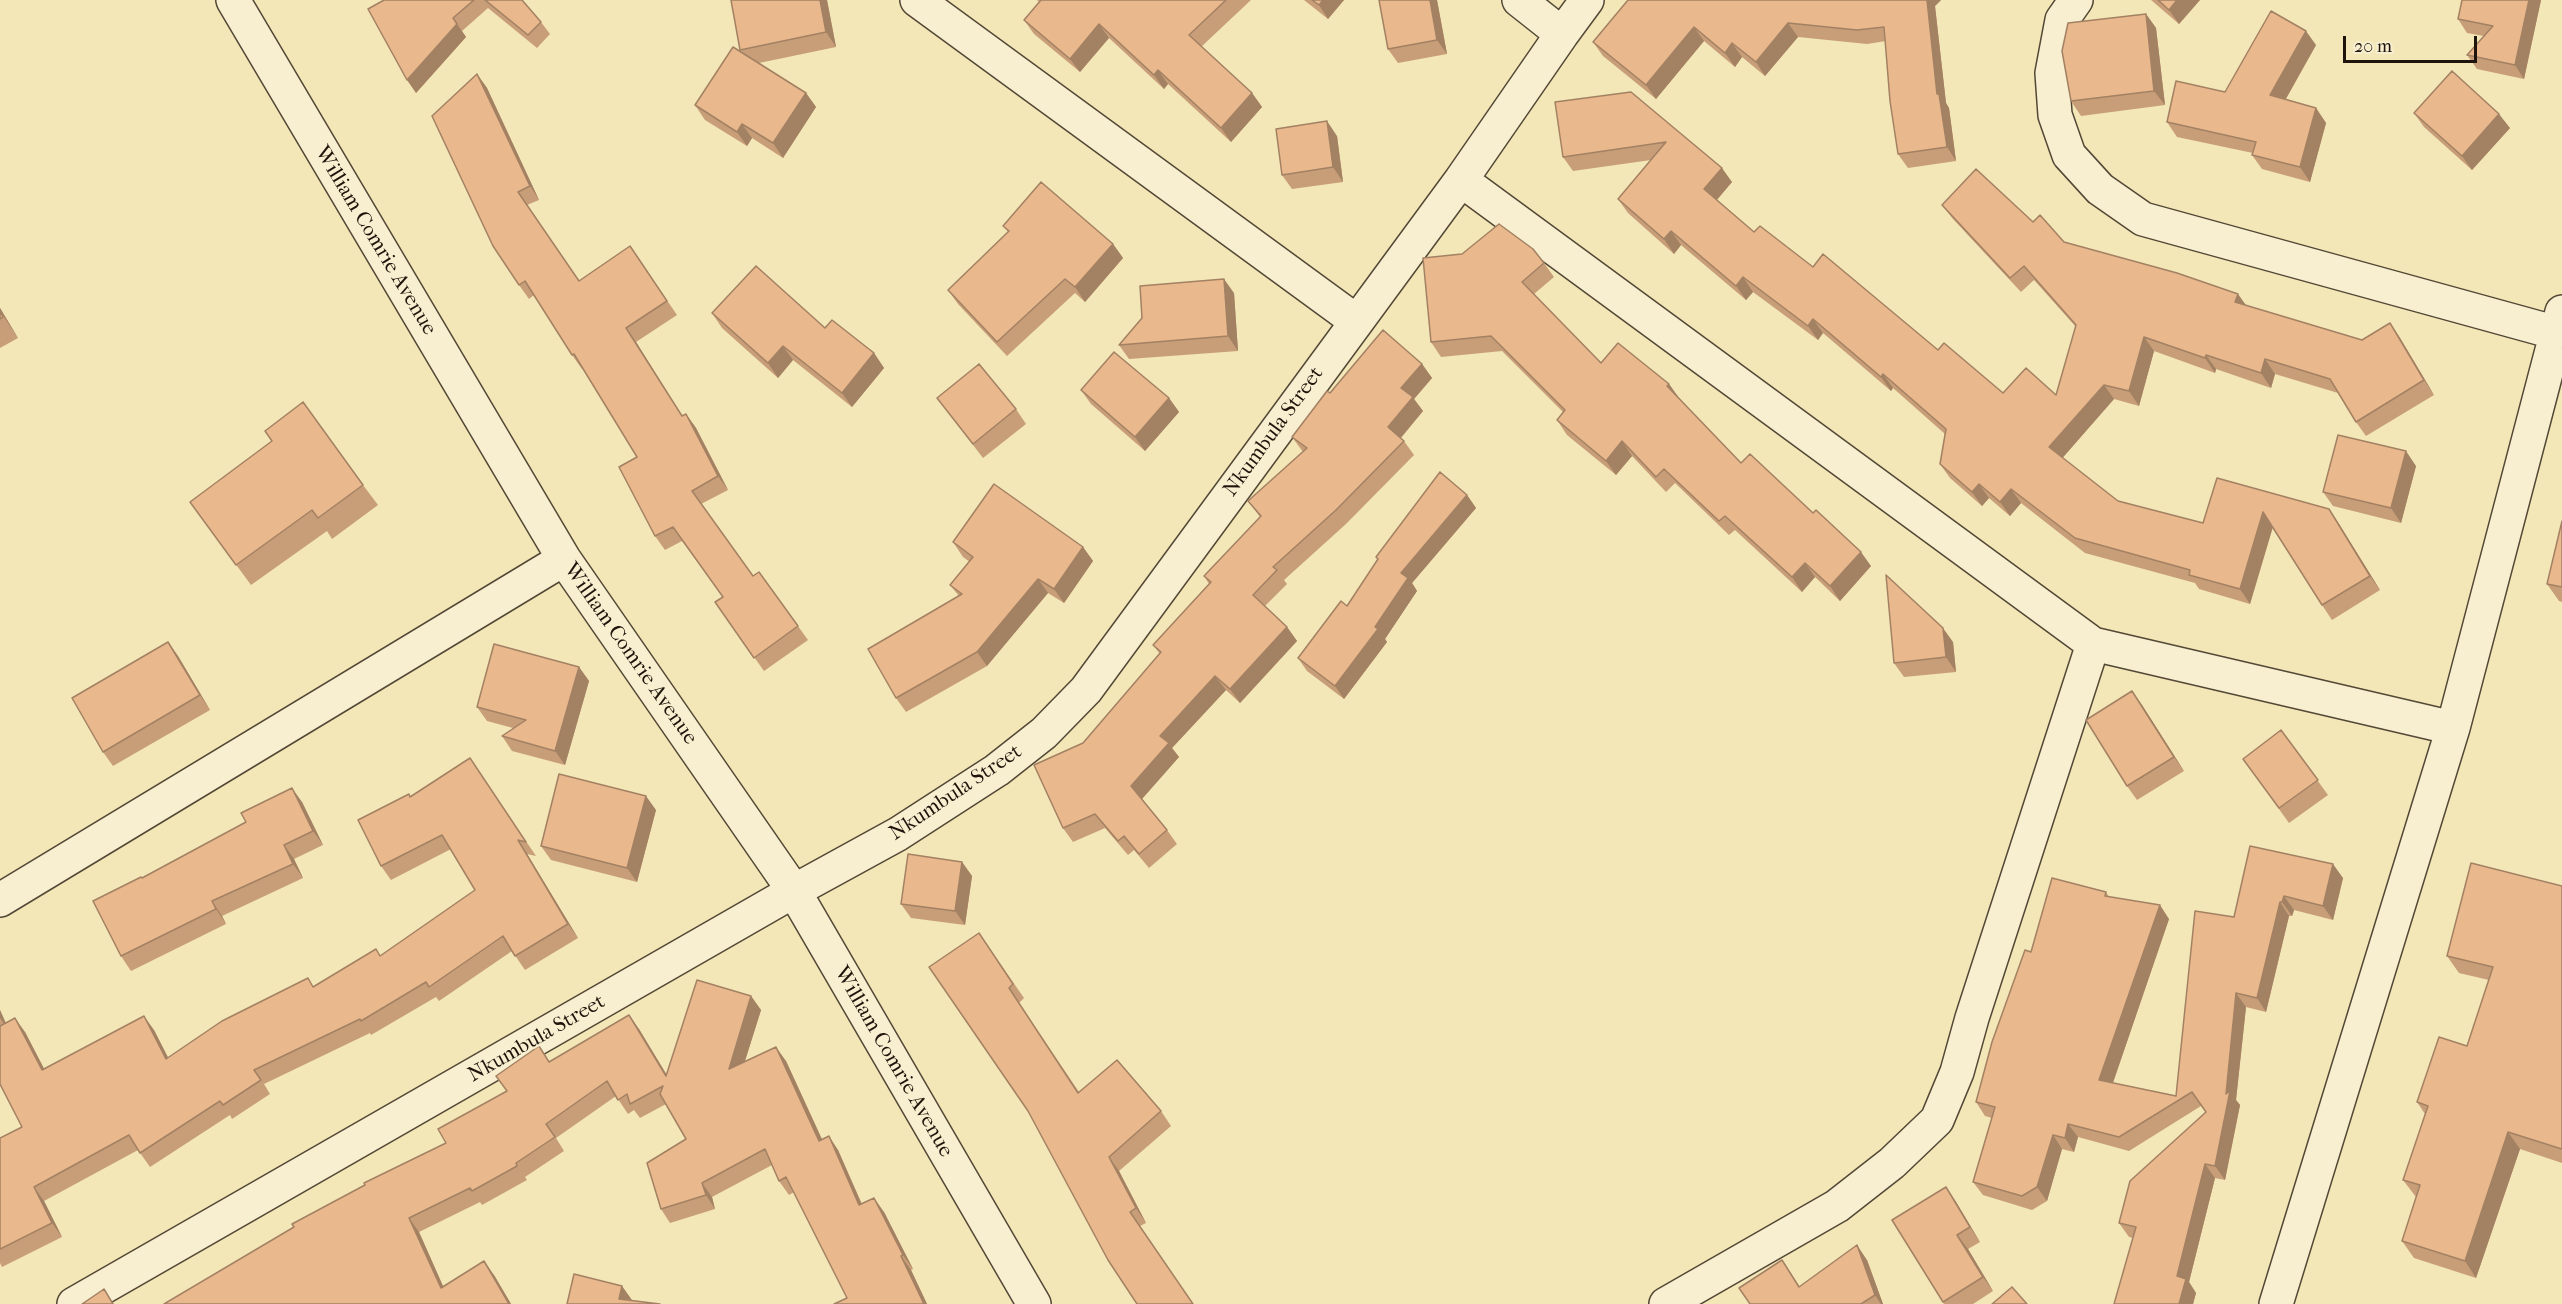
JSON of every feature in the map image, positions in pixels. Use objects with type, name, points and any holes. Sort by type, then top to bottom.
[{"type":"street","name":"William Comrie Avenue","points":[[233,0],[564,559],[794,891],[1034,1304]]},
{"type":"street","points":[[917,0],[1356,321]]},
{"type":"street","points":[[1519,0],[1562,34]]},
{"type":"street","name":"Nkumbula Street","points":[[74,1304],[794,891],[898,834],[997,770],[1044,733],[1086,690],[1461,180],[1587,0]]},
{"type":"street","points":[[2076,0],[2062,20],[2052,74],[2055,115],[2069,155],[2100,189],[2134,213],[2154,222],[2559,323],[2453,728],[2276,1304]]},
{"type":"street","points":[[1461,180],[2092,644],[2453,728]]},
{"type":"street","points":[[0,900],[564,559]]},
{"type":"street","points":[[1666,1304],[1837,1206],[1892,1163],[1937,1120],[1957,1072],[2092,644]]},
{"type":"building","points":[[384,0],[474,0],[453,18],[457,24],[407,80],[368,9]]},
{"type":"building","points":[[485,0],[522,0],[541,22],[528,35]]},
{"type":"building","points":[[731,0],[820,0],[826,32],[740,50]]},
{"type":"building","points":[[1041,0],[1226,0],[1189,35],[1252,93],[1221,128],[1158,70],[1154,75],[1099,24],[1070,59],[1024,20]]},
{"type":"building","points":[[1312,0],[1323,0],[1319,5]]},
{"type":"building","points":[[1379,0],[1430,0],[1437,40],[1388,49]]},
{"type":"building","points":[[1628,0],[1927,0],[1937,94],[1939,94],[1947,147],[1898,154],[1890,101],[1884,27],[1857,30],[1788,23],[1756,62],[1732,43],[1725,53],[1694,27],[1646,85],[1593,42]]},
{"type":"building","points":[[2158,0],[2177,0],[2169,10]]},
{"type":"building","points":[[2462,0],[2529,0],[2515,65],[2467,55],[2493,26],[2458,19]]},
{"type":"building","points":[[2271,11],[2306,31],[2270,95],[2316,108],[2300,167],[2252,155],[2256,142],[2167,122],[2176,81],[2225,92]]},
{"type":"building","points":[[2146,14],[2154,91],[2071,101],[2062,51],[2068,23]]},
{"type":"building","points":[[733,47],[806,93],[773,143],[742,124],[737,132],[695,105]]},
{"type":"building","points":[[2452,71],[2499,114],[2462,156],[2414,113]]},
{"type":"building","points":[[477,74],[530,186],[518,192],[579,281],[630,246],[667,301],[626,328],[682,416],[686,414],[718,476],[692,491],[753,576],[759,572],[798,626],[754,658],[715,602],[723,597],[673,527],[655,536],[619,467],[637,457],[574,354],[572,355],[525,281],[519,285],[493,246],[432,116]]},
{"type":"building","points":[[1631,92],[1722,168],[1704,189],[1754,232],[1760,226],[1813,267],[1823,254],[1938,350],[1944,343],[2003,393],[2026,368],[2056,395],[2076,325],[2024,266],[2010,278],[1942,205],[1976,169],[2033,222],[2040,215],[2064,242],[2177,273],[2238,294],[2235,302],[2362,340],[2390,323],[2424,380],[2356,422],[2330,379],[2265,359],[2261,373],[2206,355],[2205,358],[2144,337],[2129,391],[2104,385],[2049,447],[2118,501],[2203,523],[2217,478],[2329,509],[2370,576],[2322,605],[2263,512],[2240,589],[2189,575],[2190,570],[2075,538],[2011,489],[2000,502],[1979,484],[1972,492],[1940,464],[1946,429],[1883,374],[1881,377],[1813,319],[1808,326],[1743,277],[1736,286],[1671,231],[1664,239],[1618,199],[1666,142],[1563,157],[1555,102]]},
{"type":"building","points":[[1327,121],[1333,167],[1282,175],[1276,129]]},
{"type":"building","points":[[1041,182],[1113,244],[1075,287],[1065,279],[997,342],[948,290],[1009,231],[1003,226]]},
{"type":"building","points":[[1499,224],[1533,249],[1544,263],[1522,282],[1601,363],[1618,343],[1669,384],[1667,386],[1741,463],[1750,454],[1813,513],[1816,510],[1861,552],[1830,586],[1805,563],[1792,577],[1725,516],[1719,521],[1664,469],[1656,477],[1622,441],[1606,461],[1557,420],[1565,410],[1491,336],[1431,342],[1423,258],[1462,254]]},
{"type":"building","points":[[756,266],[825,328],[832,320],[874,353],[842,393],[783,346],[768,363],[712,313]]},
{"type":"building","points":[[1224,279],[1228,336],[1119,345],[1142,318],[1140,286]]},
{"type":"building","points":[[1383,330],[1422,364],[1401,388],[1413,397],[1388,427],[1404,441],[1336,510],[1273,567],[1277,570],[1253,595],[1287,627],[1230,689],[1215,676],[1160,736],[1169,743],[1131,786],[1167,830],[1139,854],[1124,836],[1118,841],[1095,814],[1063,828],[1034,765],[1083,743],[1161,652],[1153,645],[1211,582],[1204,576],[1261,516],[1248,501],[1307,448],[1292,437],[1327,391],[1330,393]]},
{"type":"building","points":[[1114,352],[1169,398],[1135,437],[1081,390]]},
{"type":"building","points":[[979,364],[1016,409],[973,444],[937,398]]},
{"type":"building","points":[[303,402],[363,485],[318,518],[312,510],[236,565],[190,502],[272,441],[265,431]]},
{"type":"building","points":[[2338,435],[2406,451],[2391,508],[2323,492]]},
{"type":"building","points":[[1440,472],[1467,495],[1401,573],[1408,578],[1375,627],[1378,629],[1335,686],[1298,658],[1341,601],[1347,606],[1378,559],[1376,557]]},
{"type":"building","points":[[994,484],[1083,547],[1054,589],[1038,579],[977,652],[896,698],[868,649],[962,594],[950,585],[973,557],[953,542]]},
{"type":"building","points":[[2562,521],[2562,587],[2547,584]]},
{"type":"building","points":[[1886,575],[1943,628],[1946,657],[1894,663]]},
{"type":"building","points":[[168,642],[200,695],[103,752],[72,698]]},
{"type":"building","points":[[494,644],[579,667],[555,751],[502,736],[526,720],[477,707]]},
{"type":"building","points":[[2132,691],[2174,757],[2127,786],[2086,720]]},
{"type":"building","points":[[2281,730],[2318,780],[2279,808],[2243,759]]},
{"type":"building","points":[[470,758],[526,842],[518,840],[568,924],[515,956],[503,936],[429,987],[426,982],[361,1021],[360,1019],[254,1070],[261,1080],[223,1105],[220,1101],[140,1153],[129,1135],[34,1187],[52,1223],[0,1249],[0,1138],[22,1127],[0,1084],[0,1026],[15,1018],[42,1070],[144,1016],[166,1059],[222,1021],[308,978],[313,987],[376,949],[380,956],[475,890],[442,835],[381,866],[358,820],[409,794],[410,797]]},
{"type":"building","points":[[559,774],[646,796],[627,868],[541,846]]},
{"type":"building","points":[[292,788],[313,831],[284,845],[293,864],[212,901],[216,909],[121,956],[93,901],[142,878],[246,822],[241,813]]},
{"type":"building","points":[[2250,846],[2333,864],[2323,906],[2284,896],[2280,902],[2257,998],[2236,993],[2226,1094],[2230,1091],[2215,1166],[2205,1164],[2177,1276],[2186,1279],[2179,1304],[2114,1304],[2136,1227],[2119,1223],[2130,1181],[2206,1112],[2192,1092],[2119,1137],[2068,1124],[2065,1138],[2053,1135],[2037,1187],[2022,1196],[1973,1182],[1995,1107],[1976,1102],[1992,1042],[2025,950],[2031,952],[2052,878],[2106,892],[2105,896],[2160,905],[2099,1080],[2176,1096],[2195,911],[2234,917]]},
{"type":"building","points":[[908,854],[962,862],[955,911],[901,904]]},
{"type":"building","points":[[2471,863],[2562,886],[2562,1149],[2508,1132],[2465,1261],[2402,1241],[2420,1185],[2403,1180],[2428,1106],[2417,1102],[2439,1037],[2467,1046],[2493,967],[2447,956]]},
{"type":"building","points":[[979,933],[1013,984],[1009,988],[1078,1093],[1117,1060],[1161,1111],[1109,1157],[1136,1208],[1130,1212],[1193,1304],[1137,1304],[1108,1260],[1028,1111],[929,967]]},
{"type":"building","points":[[697,980],[751,996],[729,1069],[776,1047],[819,1141],[829,1136],[859,1205],[874,1198],[903,1255],[901,1256],[924,1304],[834,1304],[847,1298],[786,1177],[779,1181],[765,1149],[702,1183],[706,1195],[661,1209],[647,1163],[686,1139],[660,1094],[663,1086],[630,1104],[627,1094],[618,1100],[607,1081],[546,1124],[555,1137],[516,1163],[517,1166],[472,1191],[470,1188],[409,1218],[441,1288],[484,1261],[509,1304],[164,1304],[294,1227],[292,1224],[365,1185],[364,1183],[446,1143],[438,1129],[507,1091],[496,1076],[539,1046],[549,1062],[629,1015],[666,1076]]},
{"type":"building","points":[[1946,1187],[1970,1227],[1957,1235],[1983,1277],[1943,1302],[1892,1220]]},
{"type":"building","points":[[1857,1245],[1875,1295],[1861,1304],[1750,1304],[1739,1288],[1782,1260],[1799,1287]]},
{"type":"building","points":[[574,1274],[622,1286],[619,1299],[660,1304],[567,1304]]},
{"type":"building","points":[[2012,1287],[2027,1304],[1992,1304]]},
{"type":"building","points":[[104,1289],[113,1304],[82,1304]]}]
